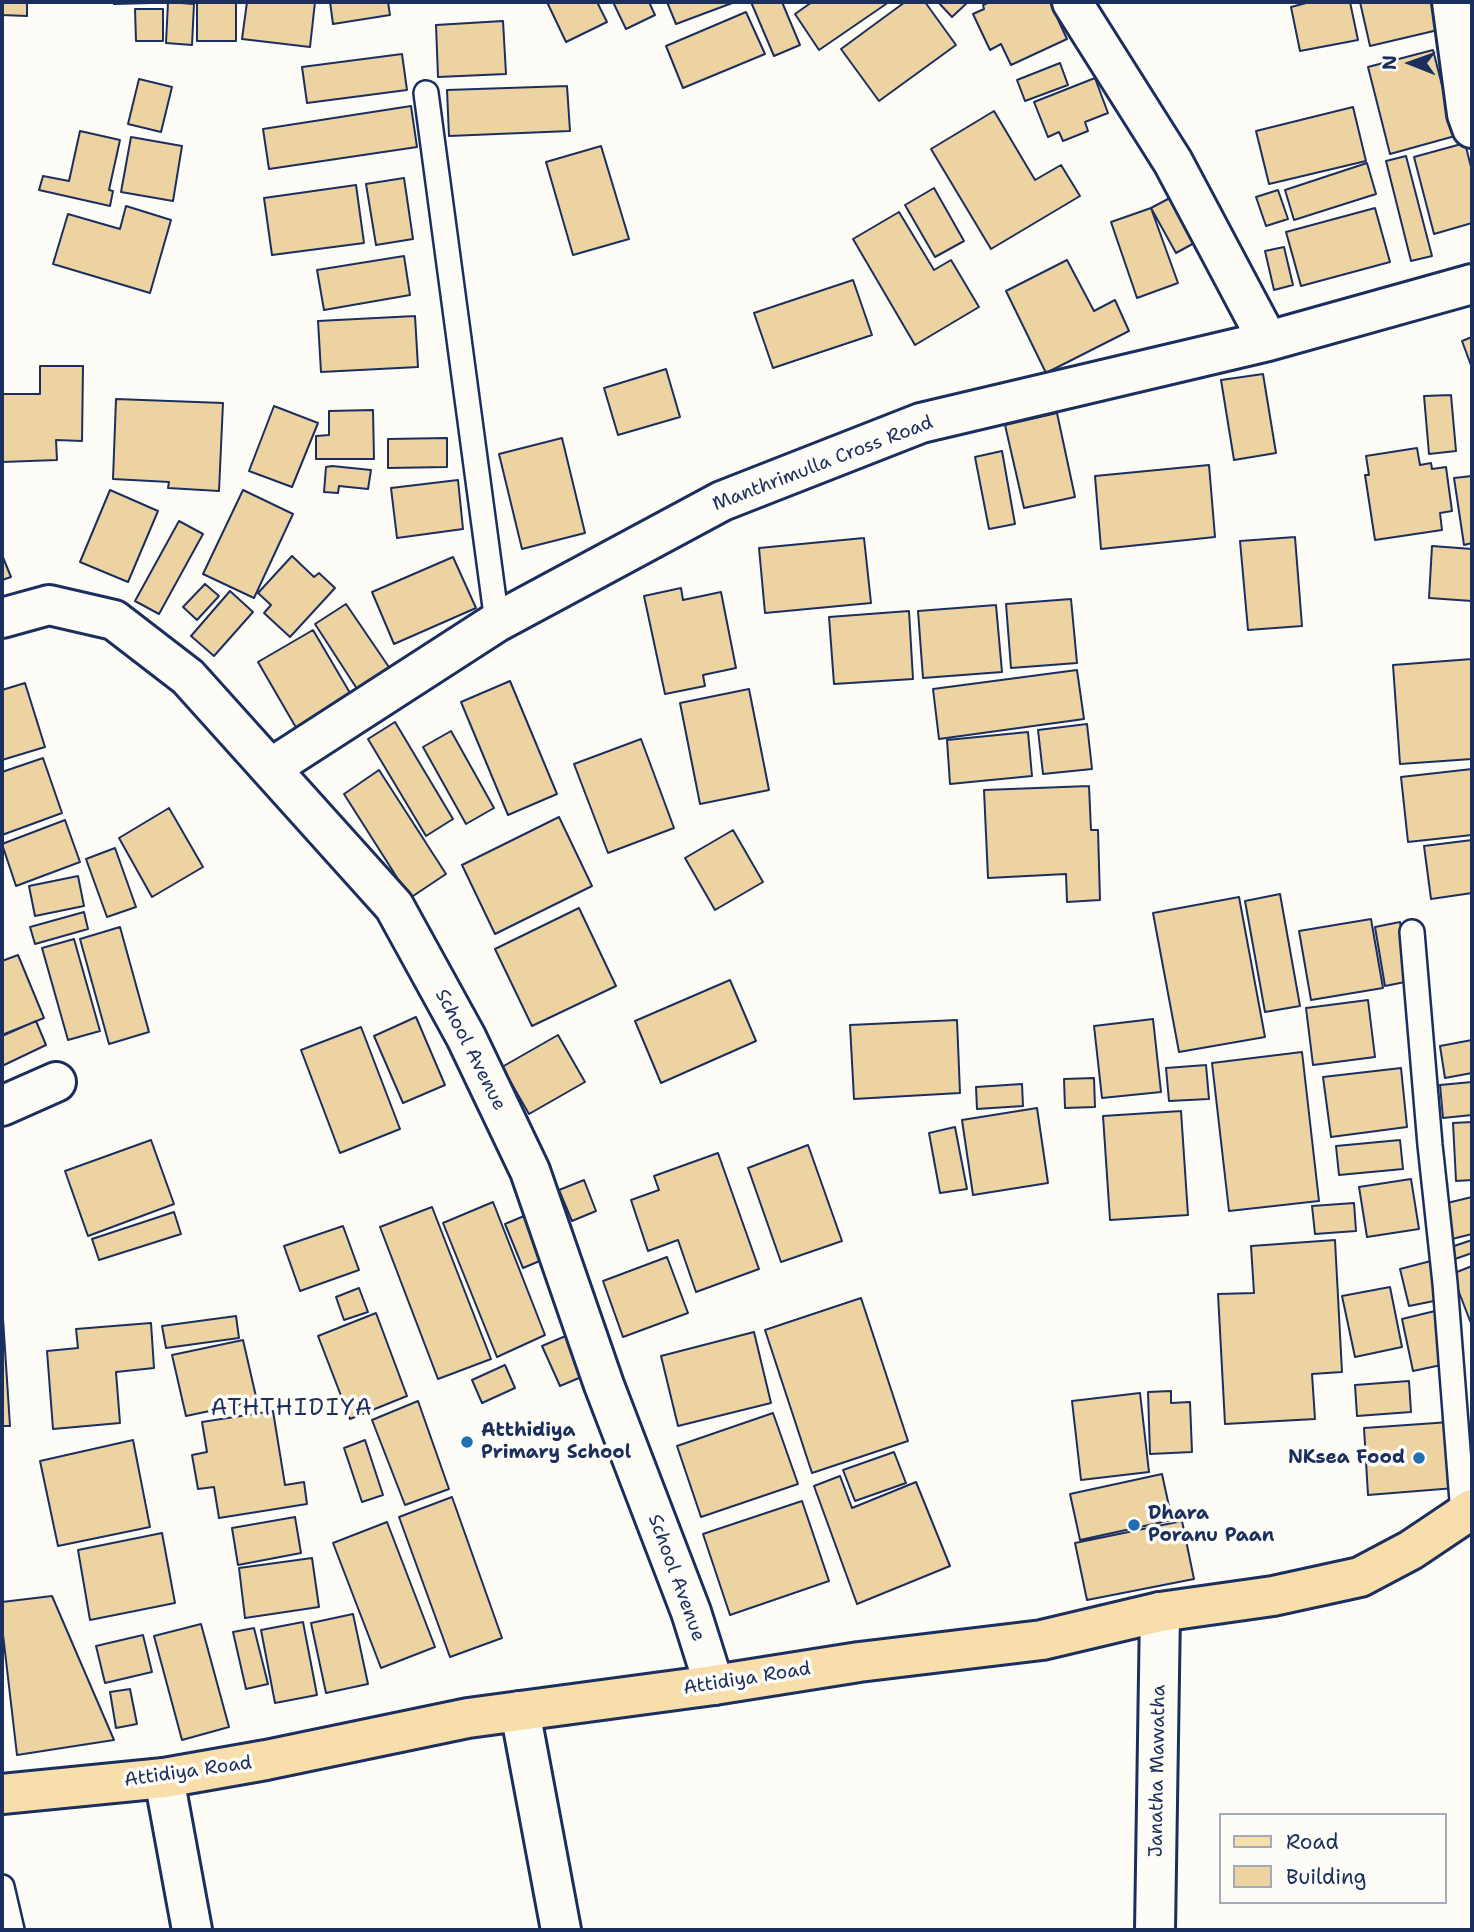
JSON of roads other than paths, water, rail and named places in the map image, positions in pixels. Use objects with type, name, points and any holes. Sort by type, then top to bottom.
[{"type":"main road","name":"Attidiya Road","points":[[2,1794],[164,1778],[267,1760],[468,1718],[714,1685],[859,1662],[1042,1640],[1160,1612],[1273,1596],[1360,1577],[1411,1550],[1468,1511]]},
{"type":"street","points":[[1072,2],[1173,162],[1268,341]]},
{"type":"street","points":[[1452,2],[1467,114],[1472,128]]},
{"type":"street","name":"Manthrimulla Cross Road","points":[[271,768],[497,622],[722,501],[921,423],[1268,341],[1472,284]]},
{"type":"street","name":"School Avenue","points":[[2,618],[49,605],[114,620],[188,677],[394,906],[466,1037],[530,1171],[604,1385],[691,1612],[714,1685]]},
{"type":"street","points":[[2,1105],[56,1082]]},
{"type":"street","name":"Janatha Mawatha","points":[[1155,1930],[1160,1612]]},
{"type":"street","points":[[520,1712],[561,1930]]},
{"type":"street","points":[[164,1778],[192,1930]]},
{"type":"lane","points":[[426,93],[497,622]]},
{"type":"lane","points":[[1412,932],[1430,1144],[1468,1511]]},
{"type":"lane","points":[[2,1887],[12,1930]]},
{"type":"place","name":"Atthidiya Primary School","points":[[467,1442]]},
{"type":"place","name":"NKsea Food","points":[[1419,1458]]},
{"type":"place","name":"Dhara Poranu Paan","points":[[1134,1525]]},
{"type":"district","name":"ATHTHIDIYA","points":[[292,1409]]}]
